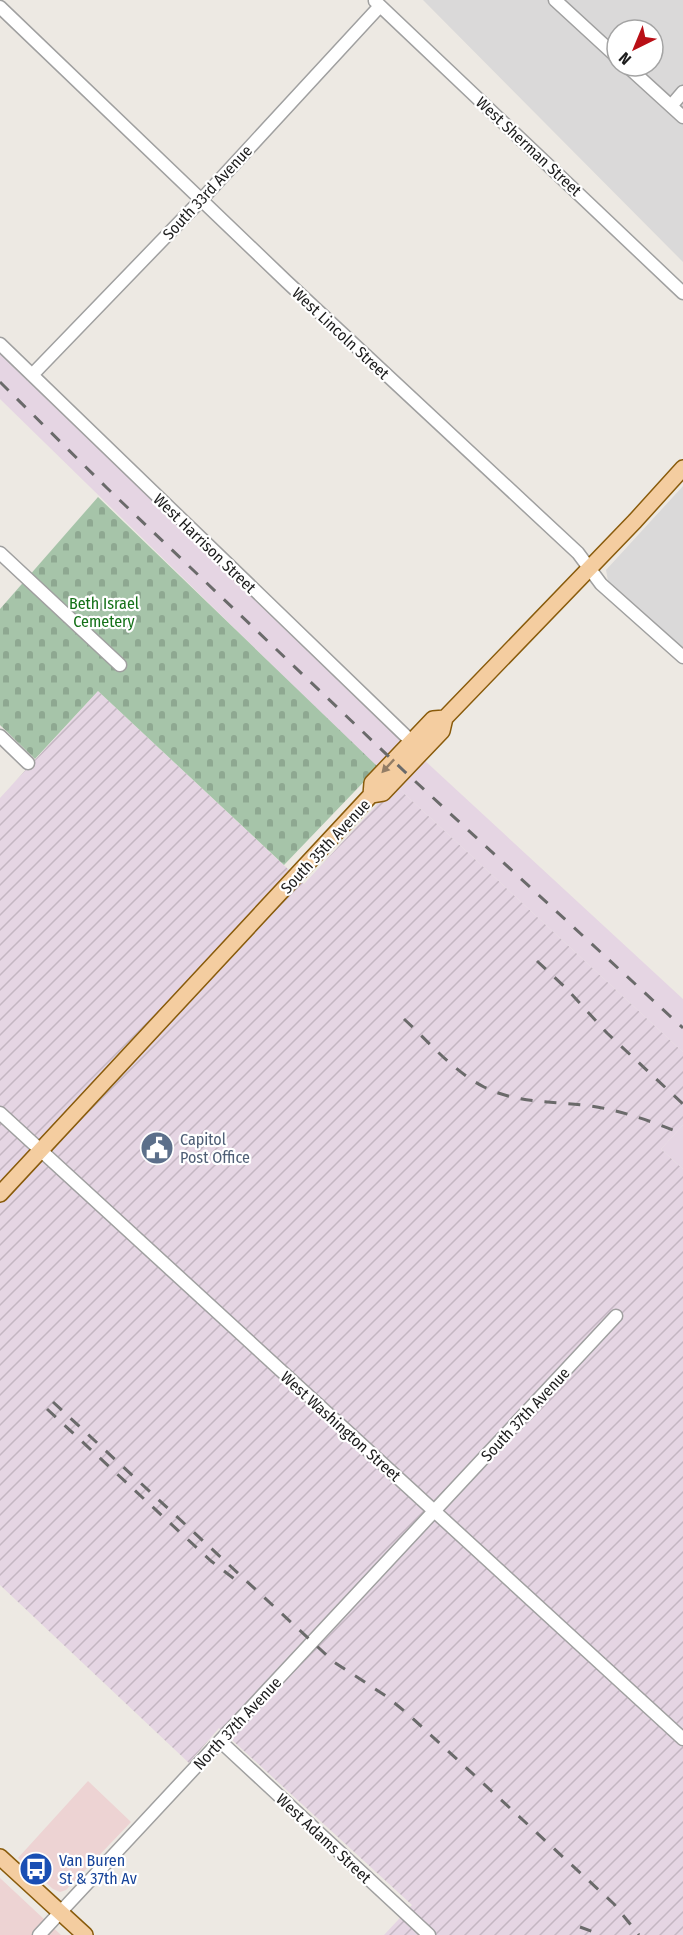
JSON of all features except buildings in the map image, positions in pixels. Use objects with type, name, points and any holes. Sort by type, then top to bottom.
[{"type":"main road","name":"South 35th Avenue","points":[[0,1194],[371,795],[383,793],[435,739],[442,731],[445,718],[683,468]]},
{"type":"main road","points":[[371,795],[372,783],[411,741],[433,719],[445,718]]},
{"type":"main road","points":[[0,1857],[85,1935]]},
{"type":"street","points":[[555,0],[605,46]]},
{"type":"street","name":"South 33rd Avenue","points":[[32,375],[202,199],[377,3]]},
{"type":"street","name":"West Sherman Street","points":[[377,3],[683,292]]},
{"type":"street","name":"West Lincoln Street","points":[[0,7],[287,282],[572,547],[602,584],[683,657]]},
{"type":"street","points":[[640,78],[683,117]]},
{"type":"street","points":[[670,106],[683,92]]},
{"type":"street","name":"West Harrison Street","points":[[0,344],[411,741]]},
{"type":"street","points":[[0,553],[120,665]]},
{"type":"street","points":[[0,736],[28,763]]},
{"type":"street","name":"West Washington Street","points":[[0,1113],[683,1739]]},
{"type":"street","name":"South 37th Avenue","points":[[435,1512],[616,1316]]},
{"type":"street","name":"North 37th Avenue","points":[[39,1935],[435,1512]]},
{"type":"street","name":"West Adams Street","points":[[220,1741],[429,1935]]},
{"type":"shaded area","points":[[423,0],[683,0],[683,262]]},
{"type":"shaded area","points":[[0,353],[422,758],[683,999],[683,1052],[395,785],[0,399]]},
{"type":"shaded area","points":[[683,486],[683,648],[608,581],[606,570]]},
{"type":"shaded area","points":[[98,691],[304,884],[395,785],[683,1052],[683,1125],[661,1149],[683,1169],[683,1935],[384,1935],[412,1905],[219,1728],[189,1763],[0,1585],[0,798]]},
{"type":"shaded area","points":[[683,1125],[683,1169],[661,1149]]},
{"type":"shaded area","points":[[88,1781],[131,1822],[66,1890],[60,1892],[53,1889],[18,1858]]},
{"type":"shaded area","points":[[0,1878],[61,1935],[0,1935]]},
{"type":"green space","name":"Beth Israel Cemetery","points":[[98,497],[378,767],[284,865],[98,691],[35,759],[0,725],[0,609]]},
{"type":"railway","points":[[0,382],[107,488],[404,771],[683,1028]]},
{"type":"railway","points":[[537,961],[566,988],[607,1033],[683,1104]]},
{"type":"railway","points":[[404,1019],[442,1056],[462,1073],[484,1087],[523,1099],[603,1108],[638,1117],[683,1134]]},
{"type":"railway","points":[[53,1402],[334,1662],[386,1696],[409,1715],[614,1904],[639,1935]]},
{"type":"railway","points":[[47,1409],[211,1561],[237,1581]]},
{"type":"railway","points":[[580,1927],[602,1935]]},
{"type":"place","name":"Capitol Post Office","points":[[157,1148]]},
{"type":"place","name":"Van Buren St & 37th Av","points":[[36,1869]]}]
